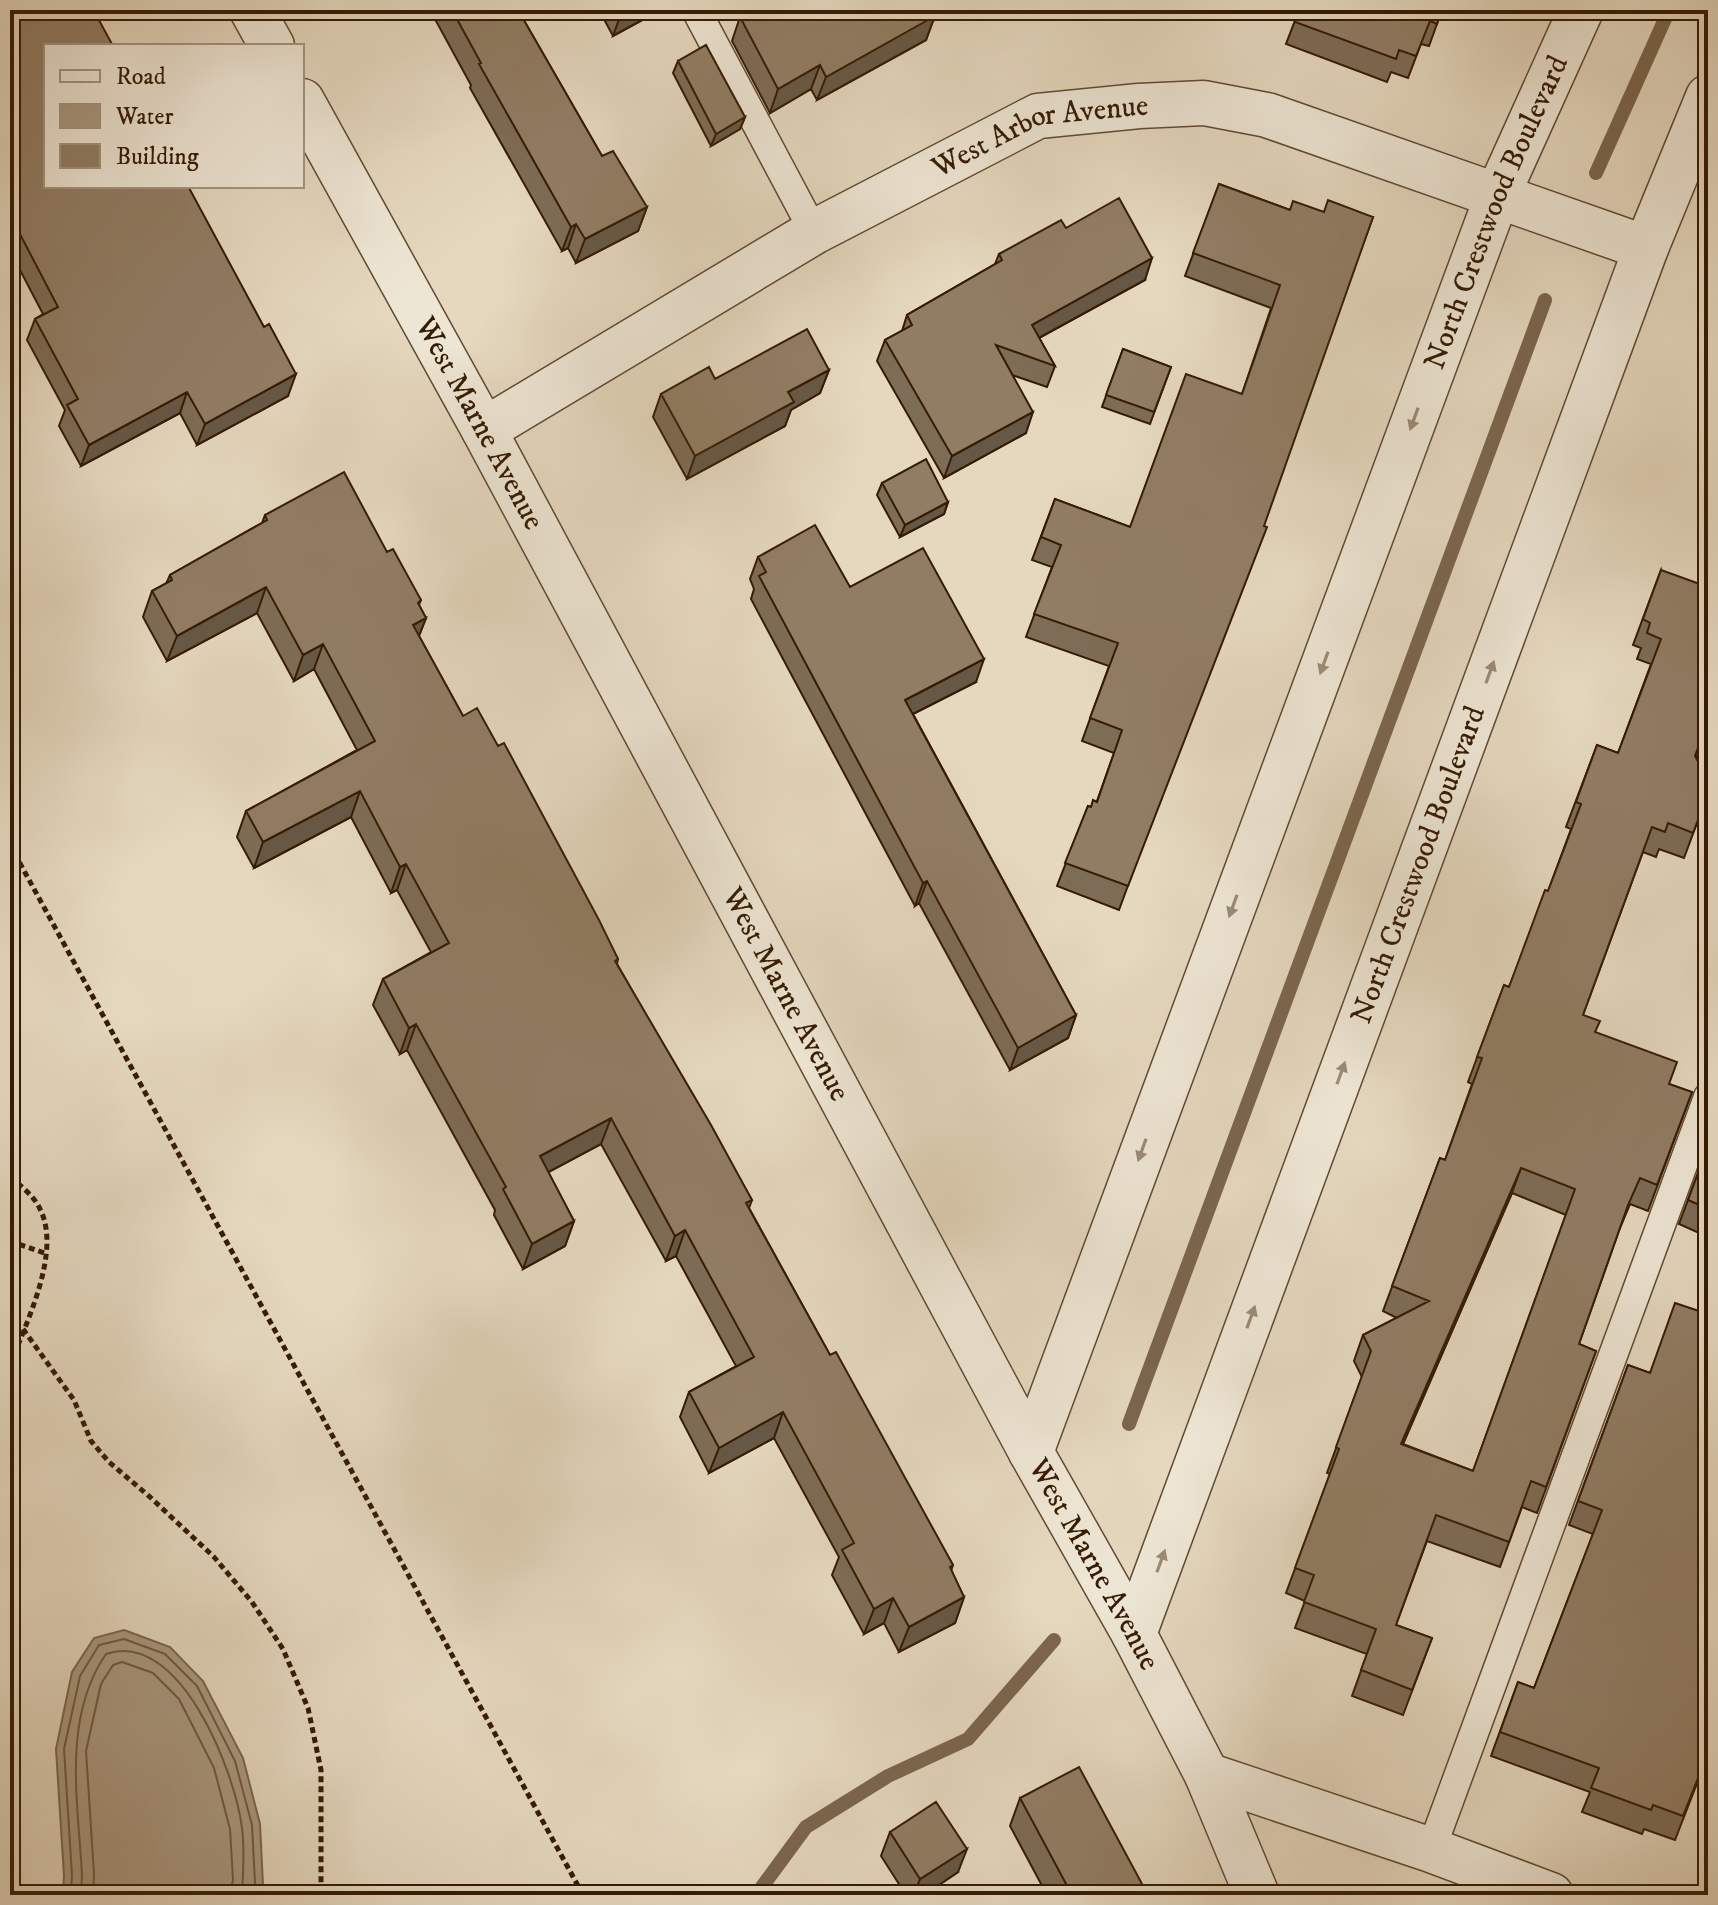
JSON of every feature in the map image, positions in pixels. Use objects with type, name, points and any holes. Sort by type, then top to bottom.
[{"type":"street","points":[[252,10],[271,44]]},
{"type":"street","name":"North Crestwood Boulevard","points":[[1031,1452],[1498,194],[1581,10]]},
{"type":"street","name":"North Crestwood Boulevard","points":[[1134,1634],[1646,248],[1708,97]]},
{"type":"street","name":"West Arbor Avenue","points":[[484,430],[814,232],[1038,116],[1204,103],[1267,115],[1646,248]]},
{"type":"street","name":"West Marne Avenue","points":[[304,105],[484,430],[1031,1452],[1134,1634],[1207,1775],[1257,1895]]},
{"type":"street","points":[[1207,1775],[1431,1850],[1551,1895]]},
{"type":"lane","points":[[696,10],[814,232]]},
{"type":"lane","points":[[1431,1850],[1708,1097]]},
{"type":"path","points":[[10,845],[583,1895]]},
{"type":"path","points":[[10,1177],[25,1189],[40,1208],[47,1231],[47,1254],[10,1365]]},
{"type":"path","points":[[10,1241],[47,1254]]},
{"type":"path","points":[[23,1329],[74,1400],[91,1441],[109,1462],[214,1557],[252,1602],[283,1649],[308,1708],[321,1770],[321,1895]]},
{"type":"path","points":[[10,1674],[10,1708]]},
{"type":"water","points":[[124,1630],[170,1647],[203,1681],[243,1758],[260,1824],[263,1885],[259,1895],[63,1895],[56,1749],[72,1672],[94,1638]]},
{"type":"building","points":[[10,10],[92,10],[112,44],[44,44],[44,188],[189,188],[264,327],[269,324],[296,374],[205,424],[187,392],[89,445],[67,405],[78,399],[35,319],[58,307],[10,215]]},
{"type":"building","points":[[452,10],[518,10],[602,156],[613,151],[647,207],[585,239],[576,224],[571,227]]},
{"type":"building","points":[[754,10],[931,10],[935,16],[826,77],[820,65],[778,89],[740,17]]},
{"type":"building","points":[[1299,10],[1442,10],[1437,24],[1430,21],[1416,56],[1399,50],[1396,59],[1295,22]]},
{"type":"building","points":[[706,45],[745,117],[716,134],[678,61]]},
{"type":"building","points":[[1219,184],[1290,210],[1293,201],[1324,212],[1328,200],[1373,217],[1264,526],[1267,527],[1128,886],[1065,863],[1088,806],[1091,807],[1093,800],[1097,802],[1122,730],[1090,718],[1118,643],[1034,614],[1061,545],[1041,537],[1055,499],[1130,527],[1186,374],[1242,394],[1280,285],[1193,253]]},
{"type":"building","points":[[1119,198],[1152,258],[1032,325],[1055,366],[996,345],[1033,412],[952,456],[885,340],[912,325],[907,315],[1002,260],[999,254],[1061,220],[1066,228]]},
{"type":"building","points":[[807,329],[829,370],[788,392],[794,402],[695,456],[661,394],[709,367],[715,379]]},
{"type":"building","points":[[1123,349],[1171,367],[1154,412],[1106,395]]},
{"type":"building","points":[[926,459],[948,502],[905,525],[882,483]]},
{"type":"building","points":[[344,472],[387,552],[393,549],[421,600],[418,603],[426,618],[413,625],[463,716],[477,708],[498,746],[504,743],[599,920],[618,959],[615,961],[752,1200],[746,1203],[830,1355],[836,1352],[953,1565],[950,1567],[964,1597],[909,1627],[893,1598],[874,1609],[842,1550],[854,1543],[783,1412],[719,1448],[689,1392],[754,1357],[685,1230],[675,1236],[611,1118],[540,1156],[574,1221],[532,1244],[503,1189],[506,1187],[416,1024],[409,1028],[383,979],[449,943],[406,864],[400,867],[360,791],[263,842],[246,811],[375,741],[323,644],[303,655],[266,587],[177,636],[152,591],[172,580],[170,575],[267,520],[265,515]]},
{"type":"building","points":[[815,525],[850,587],[923,548],[984,659],[905,700],[1076,1015],[1018,1048],[927,881],[923,883],[759,576],[766,572],[758,557]]},
{"type":"building","points":[[1661,570],[1708,587],[1708,722],[1695,756],[1702,769],[1701,812],[1693,833],[1668,823],[1665,832],[1652,827],[1583,1015],[1600,1021],[1595,1032],[1677,1062],[1669,1084],[1692,1092],[1657,1185],[1640,1178],[1628,1205],[1579,1344],[1596,1351],[1546,1487],[1531,1481],[1509,1542],[1436,1515],[1396,1625],[1432,1638],[1412,1690],[1361,1670],[1376,1629],[1304,1602],[1314,1575],[1295,1568],[1371,1351],[1363,1335],[1429,1301],[1392,1286],[1440,1158],[1445,1160],[1482,1058],[1477,1057],[1504,985],[1509,987],[1581,804],[1576,802],[1597,745],[1618,753],[1661,639],[1647,633],[1650,623],[1643,619]],"holes":[[[1521,1168],[1575,1189],[1473,1471],[1401,1444]]]},
{"type":"building","points":[[1708,1146],[1708,1209],[1688,1200]]},
{"type":"building","points":[[1675,1303],[1708,1314],[1708,1753],[1683,1816],[1653,1805],[1651,1810],[1591,1788],[1599,1768],[1500,1732],[1518,1682],[1534,1688],[1602,1510],[1578,1501],[1628,1365],[1650,1373]]},
{"type":"building","points":[[1079,1767],[1148,1895],[1072,1895],[1020,1798]]},
{"type":"building","points":[[936,1802],[967,1849],[920,1879],[890,1832]]},
{"type":"waterway","points":[[1596,173],[1669,10]]},
{"type":"waterway","points":[[1129,1424],[1545,300]]},
{"type":"waterway","points":[[756,1895],[806,1827],[888,1776],[968,1739],[1054,1640]]}]
